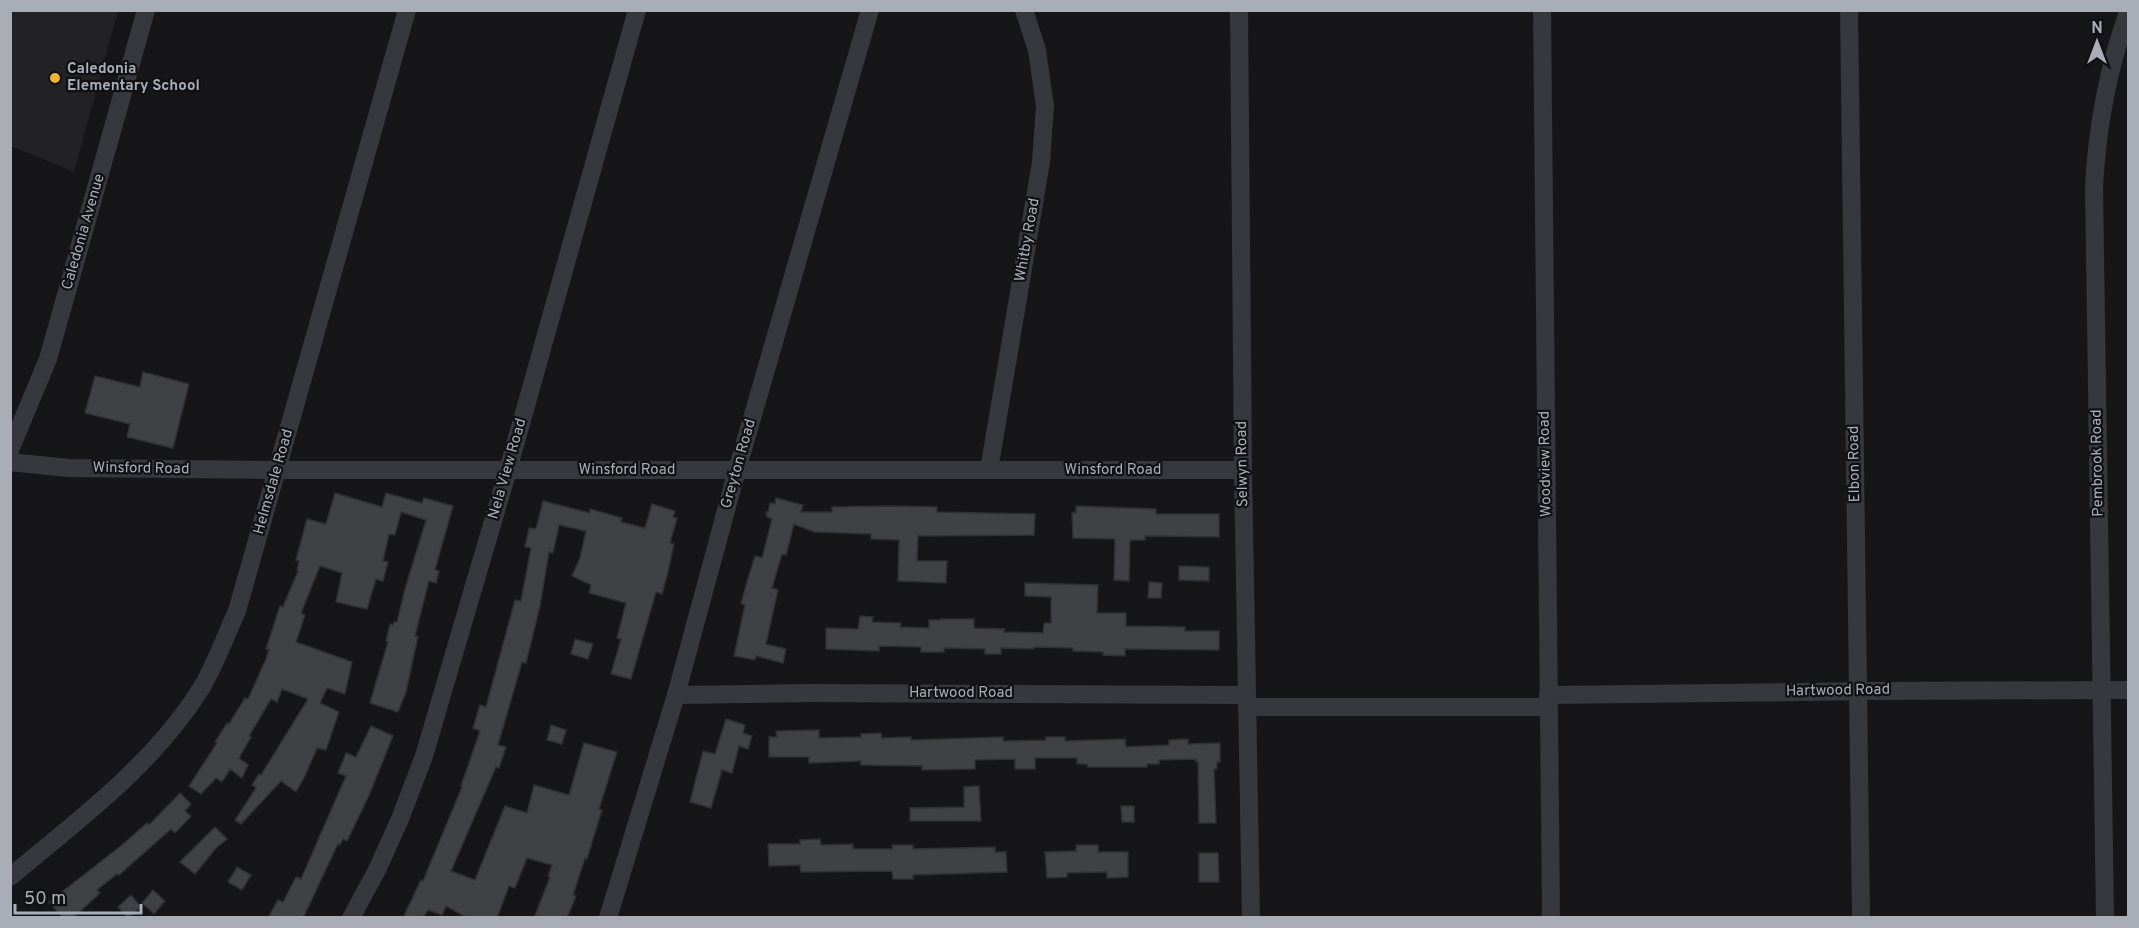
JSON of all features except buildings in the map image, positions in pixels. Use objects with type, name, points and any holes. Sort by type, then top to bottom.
[{"type":"street","name":"Caledonia Avenue","points":[[10,450],[48,359],[146,10]]},
{"type":"street","name":"Helmsdale Road","points":[[10,877],[141,765],[173,728],[201,689],[237,611],[407,10]]},
{"type":"street","name":"Nela View Road","points":[[351,918],[377,870],[400,819],[424,756],[508,470],[637,10]]},
{"type":"street","name":"Greyton Road","points":[[608,918],[676,695],[737,470],[870,10]]},
{"type":"street","name":"Whitby Road","points":[[989,470],[1042,151],[1045,106],[1037,50],[1024,10]]},
{"type":"street","name":"Selwyn Road","points":[[1239,10],[1243,470],[1251,918]]},
{"type":"street","name":"Woodview Road","points":[[1542,10],[1551,918]]},
{"type":"street","name":"Elbon Road","points":[[1849,10],[1861,918]]},
{"type":"street","name":"Pembrook Road","points":[[2105,918],[2095,171],[2106,91],[2128,12]]},
{"type":"street","name":"Winsford Road","points":[[10,462],[68,468],[277,470],[1243,470]]},
{"type":"street","name":"Hartwood Road","points":[[676,695],[810,693],[1247,701],[1548,701],[1858,691],[2128,690]]},
{"type":"shaded area","name":"Caledonia Elementary School","points":[[10,11],[118,11],[74,172],[11,146]]},
{"type":"place","name":"Caledonia Elementary School","points":[[55,78]]}]
